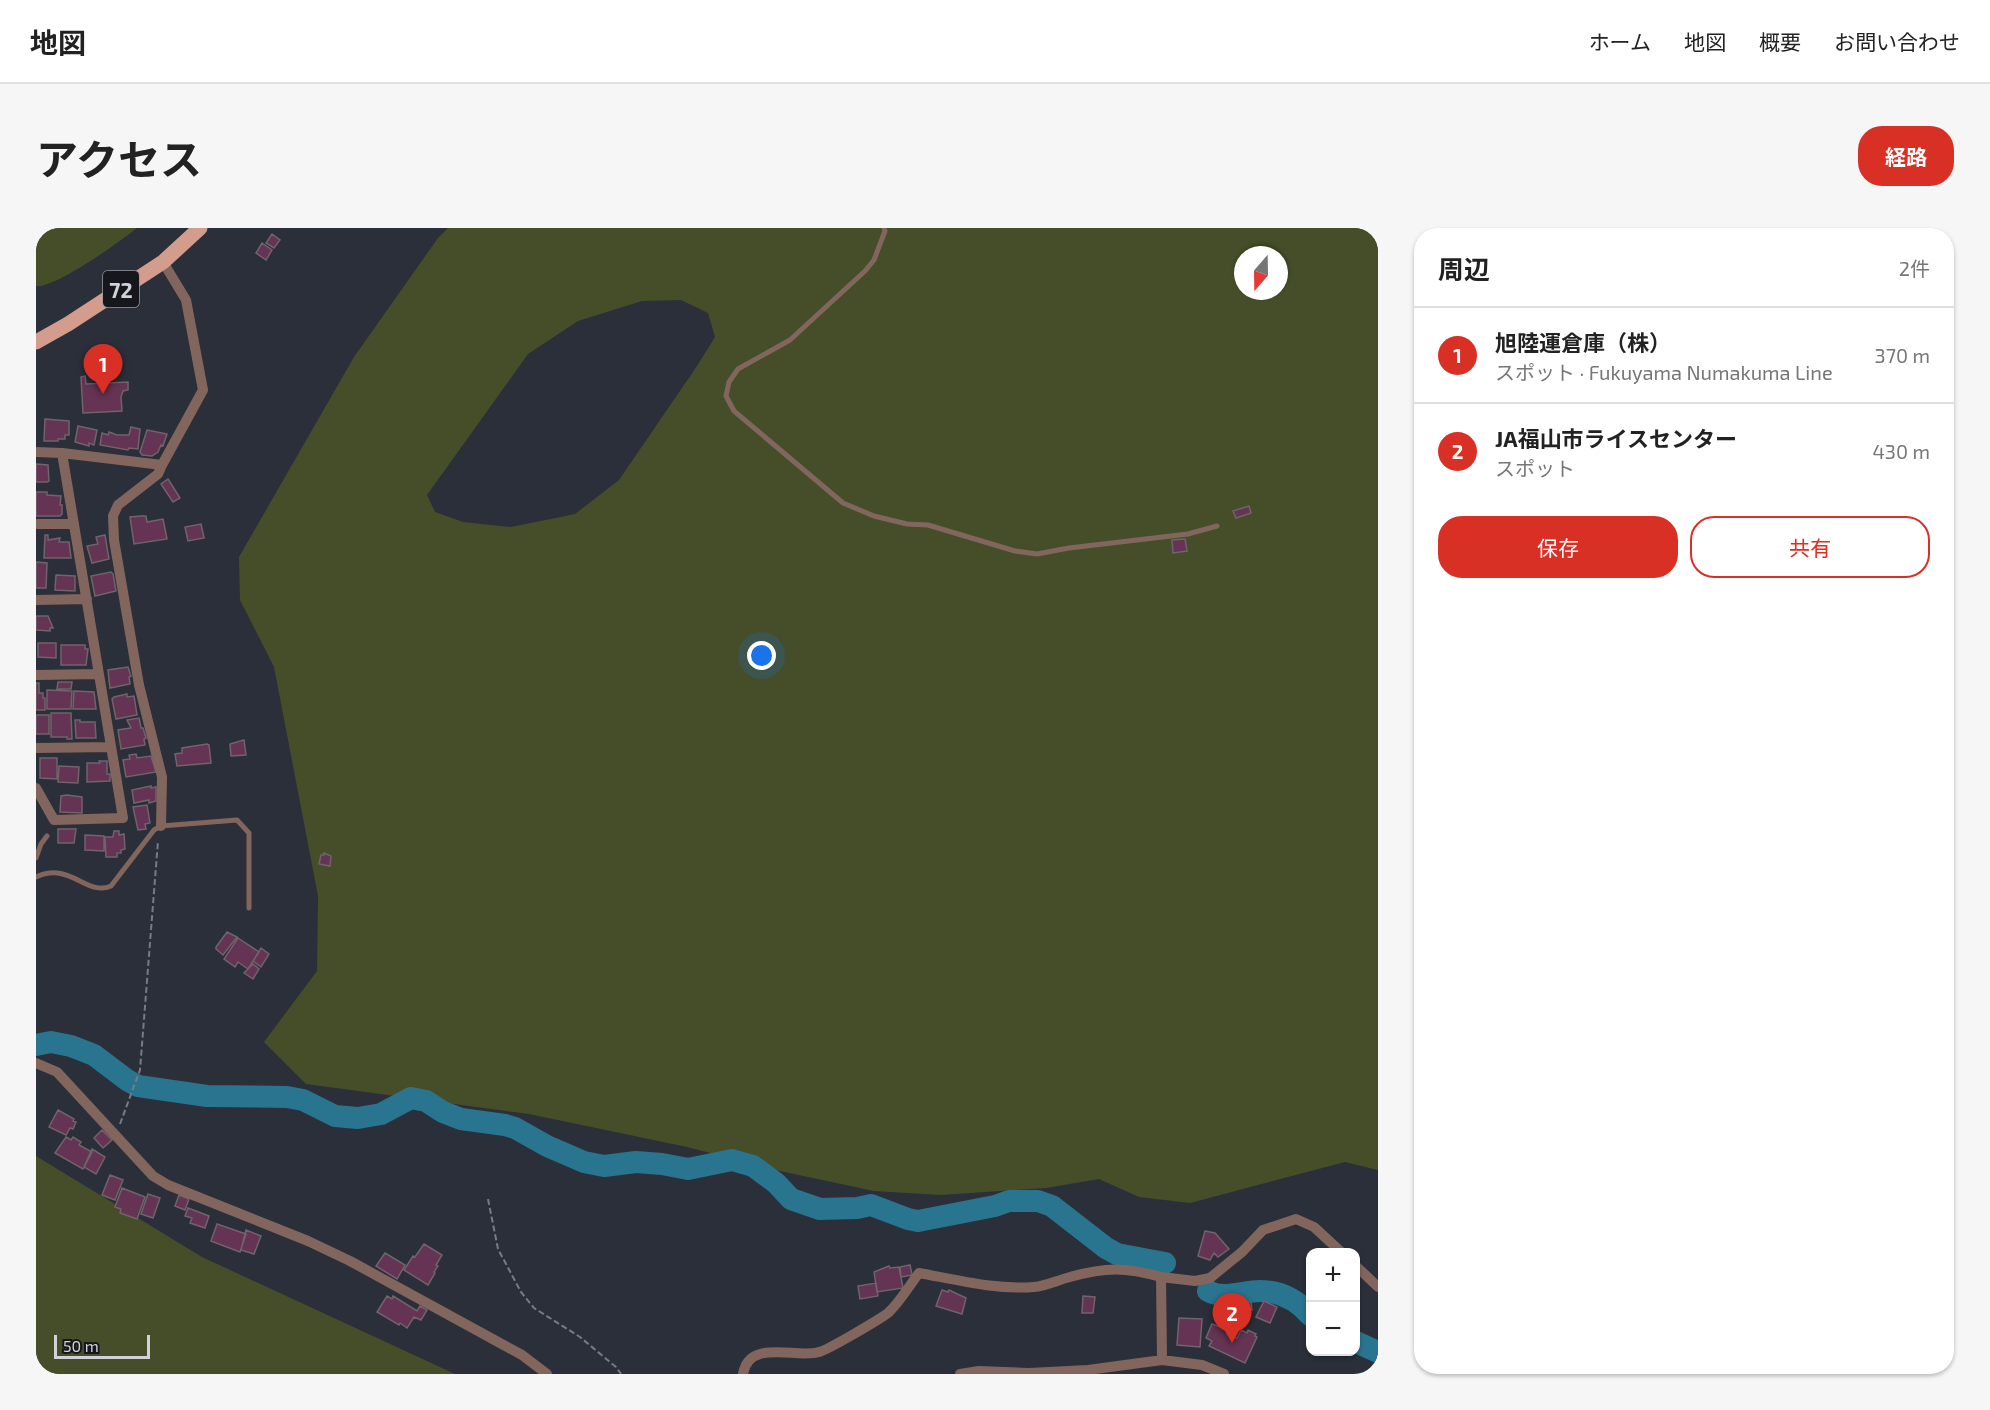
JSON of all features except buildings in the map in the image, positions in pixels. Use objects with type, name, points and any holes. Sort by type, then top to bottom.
[{"type":"main road","name":"72","points":[[36,342],[68,324],[163,262],[200,228]]},
{"type":"street","points":[[161,826],[162,777],[139,685],[114,540],[112,516],[118,505],[158,474],[203,390],[186,300],[163,262]]},
{"type":"street","points":[[36,452],[162,465]]},
{"type":"street","points":[[36,788],[54,820],[123,818],[62,453]]},
{"type":"street","points":[[36,524],[74,524]]},
{"type":"street","points":[[36,600],[87,599]]},
{"type":"street","points":[[36,675],[99,674]]},
{"type":"street","points":[[36,748],[111,747]]},
{"type":"street","points":[[36,1063],[57,1072],[153,1176],[168,1185],[308,1241],[350,1261],[522,1355],[547,1374]]},
{"type":"street","points":[[743,1374],[745,1366],[753,1356],[775,1352],[819,1353],[888,1313],[919,1273],[1001,1287],[1036,1287],[1072,1276],[1112,1269],[1134,1269],[1161,1277],[1195,1281],[1210,1278],[1242,1252],[1263,1230],[1296,1219],[1314,1227],[1337,1248]]},
{"type":"street","points":[[1360,1270],[1378,1287]]},
{"type":"street","points":[[1161,1277],[1162,1360]]},
{"type":"street","points":[[960,1374],[979,1371],[1029,1373],[1088,1370],[1162,1360],[1202,1365],[1224,1374]]},
{"type":"lane","points":[[884,228],[885,231],[874,260],[865,271],[790,340],[738,369],[729,382],[726,396],[735,411],[843,503],[874,516],[907,524],[928,525],[1015,551],[1037,555],[1069,548],[1188,534],[1217,526]]},
{"type":"lane","points":[[36,877],[56,872],[78,879],[96,890],[104,890],[111,886],[154,830],[161,826],[237,820],[249,833],[249,908]]},
{"type":"lane","points":[[36,858],[47,836]]},
{"type":"path","points":[[116,1134],[140,1070],[158,833],[161,826]]},
{"type":"path","points":[[488,1199],[498,1249],[521,1292],[534,1308],[580,1337],[616,1367],[621,1374]]},
{"type":"green space","points":[[36,228],[137,228],[72,272],[45,285],[36,286]]},
{"type":"green space","points":[[448,228],[1378,228],[1378,1170],[1345,1162],[1190,1203],[1139,1197],[1099,1179],[1046,1188],[941,1195],[874,1191],[780,1171],[687,1147],[529,1114],[306,1084],[264,1042],[317,971],[318,896],[274,667],[240,600],[239,557],[354,357],[438,238]],"holes":[[[681,300],[708,313],[715,337],[697,366],[619,480],[575,514],[511,527],[463,522],[435,512],[427,495],[528,354],[578,321],[642,301]]]},
{"type":"green space","points":[[36,1156],[202,1257],[455,1374],[36,1374]]},
{"type":"waterway","points":[[36,1045],[51,1042],[71,1046],[94,1055],[138,1086],[207,1096],[287,1097],[303,1100],[335,1116],[358,1118],[381,1114],[411,1098],[426,1101],[443,1112],[461,1119],[515,1128],[547,1146],[584,1162],[604,1166],[636,1162],[688,1169],[732,1160],[753,1166],[776,1183],[791,1199],[820,1209],[857,1208],[871,1205],[918,1221],[995,1206],[1009,1201],[1038,1201],[1052,1206],[1117,1254],[1165,1263]]},
{"type":"waterway","points":[[1208,1291],[1220,1295],[1260,1291],[1274,1293],[1294,1301],[1306,1311]]},
{"type":"waterway","points":[[1360,1344],[1378,1352]]},
{"type":"place","name":"旭陸運倉庫（株）","points":[[103,394]]},
{"type":"place","name":"JA福山市ライスセンター","points":[[1232,1343]]}]
